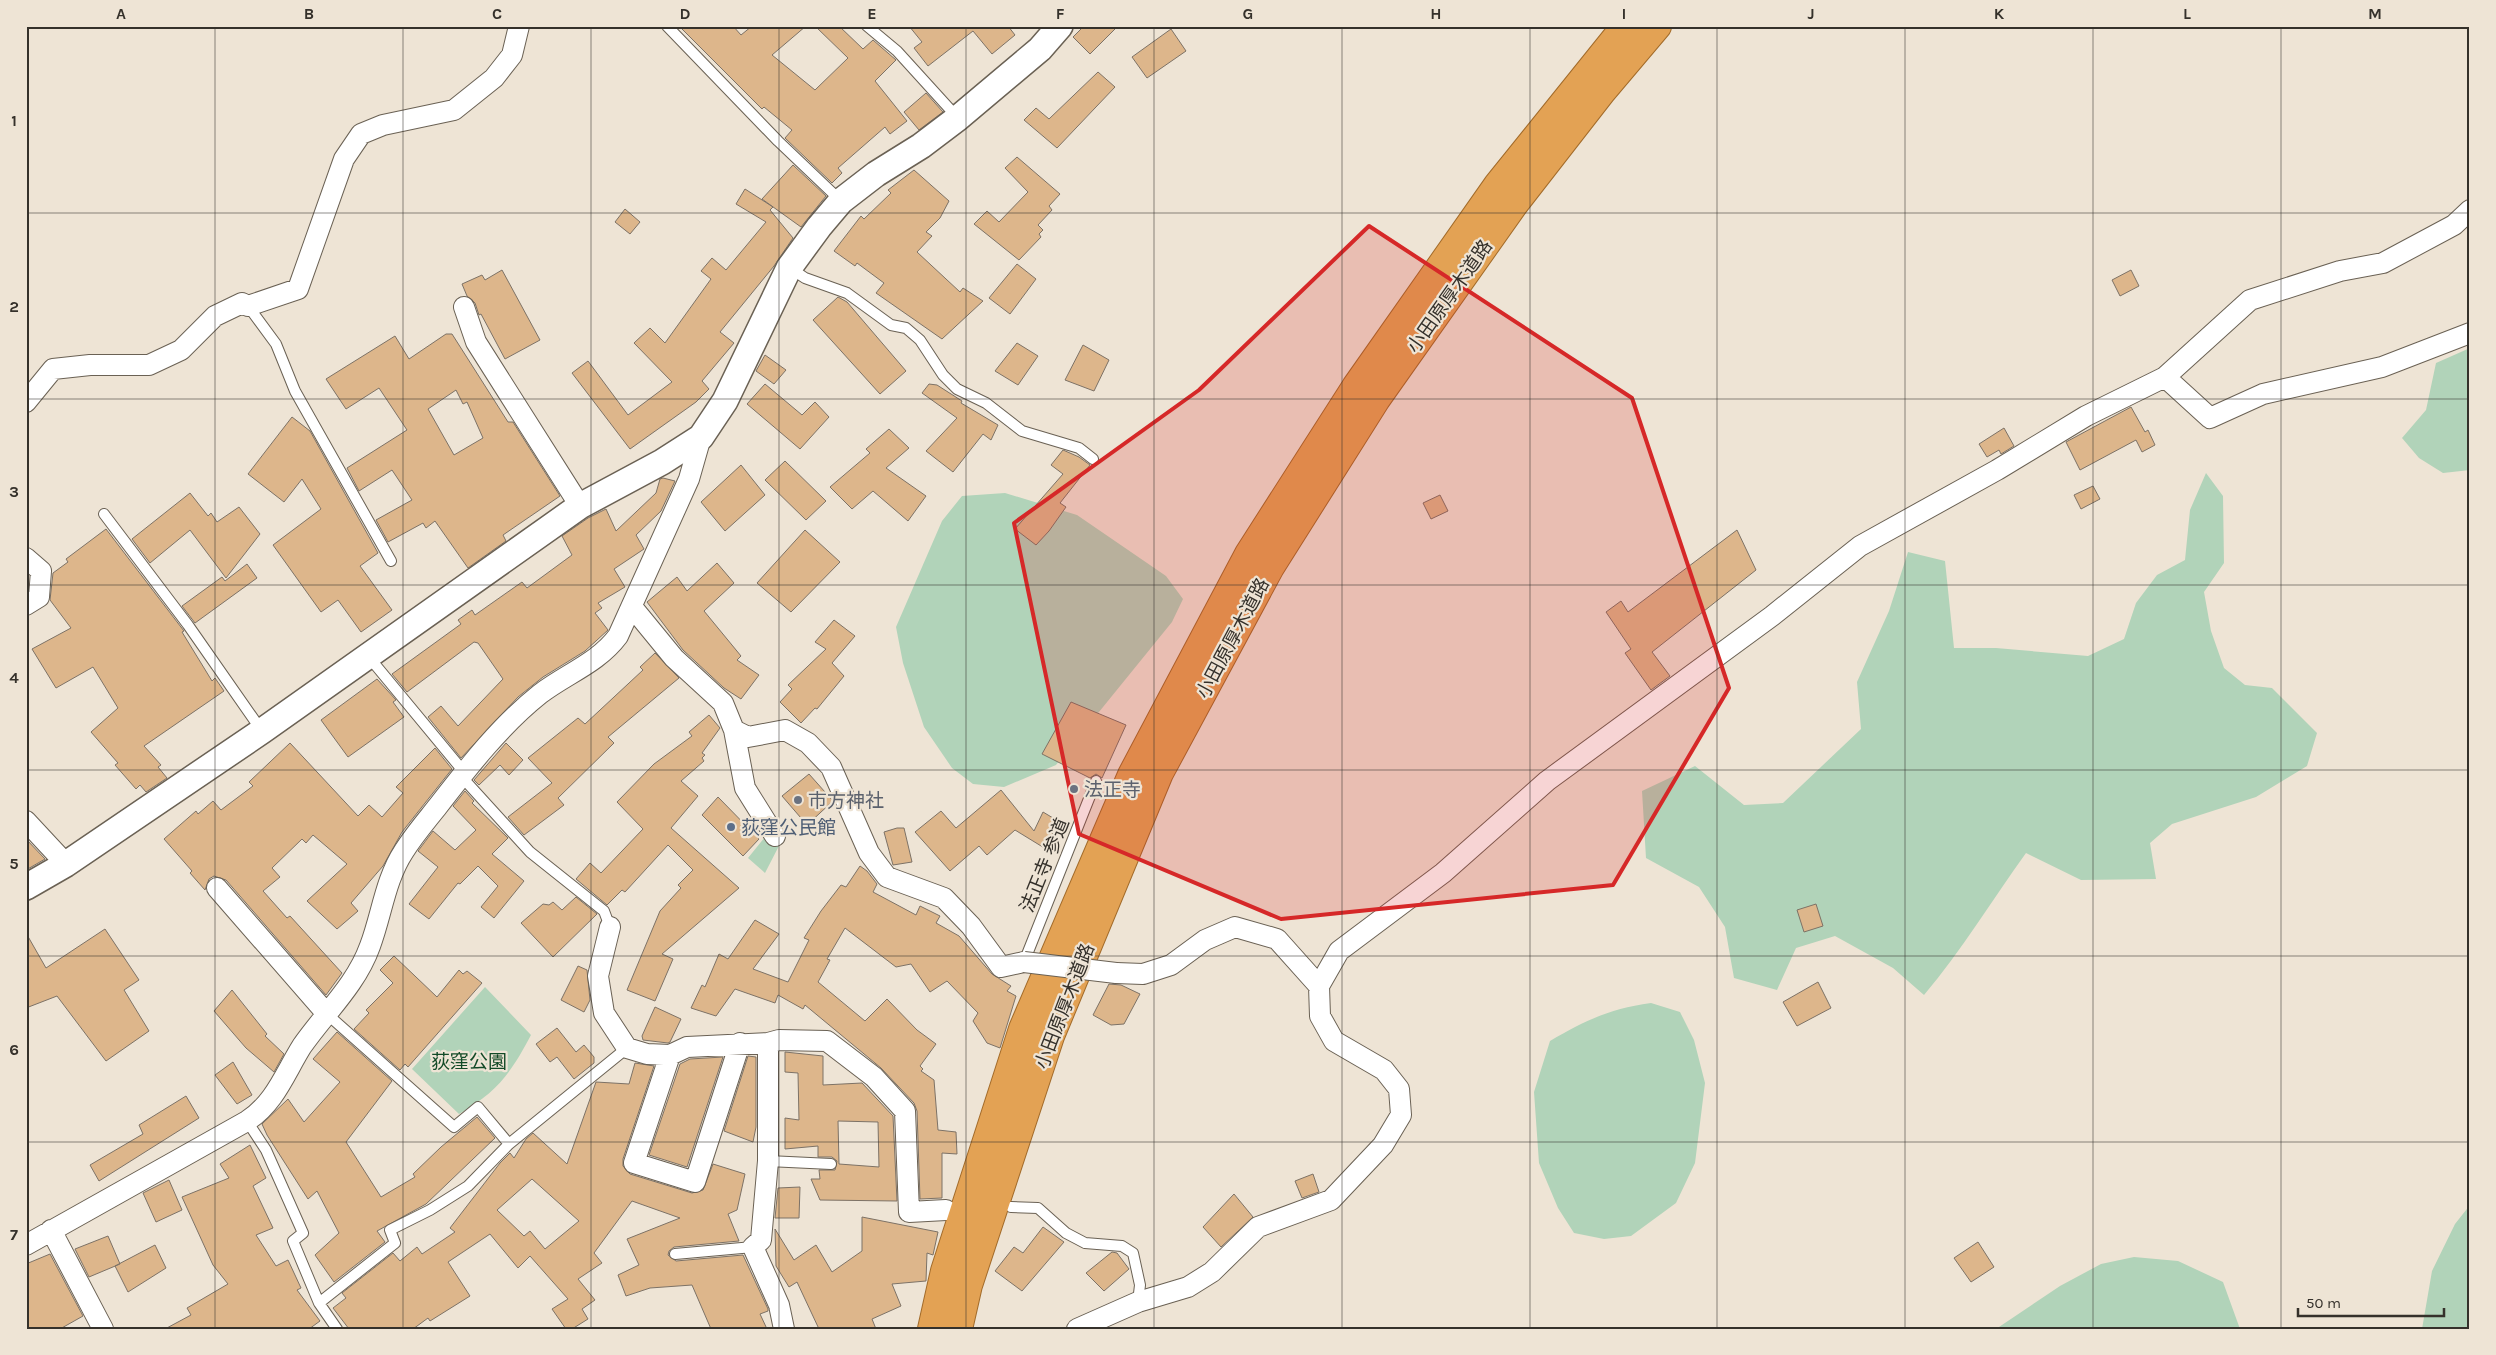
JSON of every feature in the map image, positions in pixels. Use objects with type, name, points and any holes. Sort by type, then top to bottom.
[{"type":"highway","name":"小田原厚木道路","points":[[958,1329],[968,1285],[1050,1036],[1160,774],[1270,567],[1376,399],[1514,204],[1594,83],[1626,26]]},
{"type":"highway","name":"小田原厚木道路","points":[[932,1329],[945,1271],[1024,1029],[1132,775],[1249,554],[1356,387],[1498,185],[1594,83],[1656,26]]},
{"type":"street","points":[[26,402],[53,369],[149,365],[181,350],[215,316],[242,303],[248,306],[298,289],[344,159],[361,134],[383,125],[454,110],[494,78],[512,55],[519,26]]},
{"type":"street","points":[[26,1245],[248,1122],[268,1104],[302,1046],[355,976],[370,947],[392,873],[405,850],[463,774],[496,737],[539,695],[590,663],[610,647],[633,608],[689,479],[701,437],[725,400],[789,268],[818,227],[841,200],[876,174],[921,146],[958,118],[1040,49],[1060,26]]},
{"type":"street","points":[[1077,1329],[1138,1302],[1188,1287],[1212,1272],[1258,1227],[1331,1200],[1383,1145],[1401,1115],[1399,1089],[1384,1070],[1334,1041],[1320,1016],[1319,986],[1338,950],[1442,873],[1547,782],[1772,616],[1860,546],[1997,470],[2086,416],[2164,377],[2250,300],[2340,271],[2382,263],[2454,226],[2470,210]]},
{"type":"street","points":[[464,307],[476,342],[580,506]]},
{"type":"street","points":[[2164,377],[2210,418],[2263,394],[2382,367],[2470,334]]},
{"type":"street","points":[[26,887],[66,864],[262,731],[580,506],[662,462],[701,437]]},
{"type":"street","points":[[26,558],[40,571],[39,597],[26,605]]},
{"type":"street","points":[[633,608],[674,658],[723,703],[734,730],[745,788],[775,836]]},
{"type":"street","points":[[734,730],[748,737],[785,730],[808,743],[831,767],[869,853],[887,877],[944,898],[971,926],[1001,967],[1024,962],[1116,973],[1143,974],[1171,965],[1205,940],[1235,927],[1277,939],[1319,986]]},
{"type":"street","points":[[26,821],[66,864]]},
{"type":"street","points":[[217,888],[327,1014]]},
{"type":"street","points":[[610,927],[598,976],[604,1013],[627,1048],[647,1054],[670,1055],[687,1047],[768,1043],[779,1040],[827,1041],[874,1077],[905,1111],[909,1212],[946,1210]]},
{"type":"street","points":[[670,1055],[634,1163],[695,1182],[740,1043]]},
{"type":"street","points":[[768,1043],[768,1161],[761,1240],[753,1247],[779,1305],[784,1329]]},
{"type":"street","points":[[51,1230],[103,1329]]},
{"type":"lane","points":[[667,26],[778,140],[841,200]]},
{"type":"lane","points":[[867,26],[897,51],[958,118]]},
{"type":"lane","points":[[789,268],[806,278],[847,293],[891,325],[906,328],[920,340],[942,375],[957,389],[986,403],[1022,431],[1079,448],[1093,459]]},
{"type":"lane","points":[[248,306],[276,344],[295,391],[391,561]]},
{"type":"lane","points":[[104,514],[188,625],[262,731]]},
{"type":"lane","points":[[367,656],[463,774],[530,852],[604,911],[610,927]]},
{"type":"lane","name":"法正寺 参道","points":[[1024,962],[1096,781]]},
{"type":"lane","points":[[327,1014],[454,1127],[478,1107],[509,1144]]},
{"type":"lane","points":[[319,1303],[395,1243],[390,1230],[430,1210],[468,1186],[509,1144],[627,1048]]},
{"type":"lane","points":[[248,1122],[266,1150],[303,1232],[293,1241],[319,1303],[336,1329]]},
{"type":"lane","points":[[768,1161],[831,1164]]},
{"type":"lane","points":[[1011,1207],[1038,1208],[1066,1233],[1085,1243],[1122,1246],[1134,1253],[1140,1285],[1138,1302]]},
{"type":"lane","points":[[675,1254],[753,1247]]},
{"type":"highlighted area","points":[[1369,226],[1632,398],[1729,688],[1613,885],[1281,919],[1079,834],[1014,523],[1199,390]]},
{"type":"green space","points":[[2470,348],[2470,470],[2443,473],[2419,458],[2402,438],[2426,410],[2436,363]]},
{"type":"green space","points":[[2206,473],[2223,496],[2224,563],[2204,592],[2211,631],[2224,668],[2245,685],[2272,688],[2317,733],[2307,766],[2256,797],[2172,824],[2150,843],[2156,879],[2081,880],[2026,853],[1964,943],[1924,995],[1893,968],[1835,936],[1796,948],[1777,990],[1734,978],[1725,927],[1699,887],[1646,858],[1642,791],[1695,766],[1744,805],[1783,803],[1861,729],[1857,682],[1889,611],[1908,552],[1945,561],[1954,648],[1996,648],[2088,656],[2124,639],[2136,603],[2157,575],[2185,560],[2190,510]]},
{"type":"green space","points":[[1005,493],[1077,515],[1166,576],[1183,599],[1172,622],[1056,765],[1004,787],[973,784],[952,768],[924,727],[903,663],[896,627],[942,521],[962,496]]},
{"type":"green space","points":[[769,832],[782,840],[765,873],[748,858]]},
{"type":"green space","name":"荻窪公園","points":[[485,987],[531,1035],[517,1060],[502,1080],[483,1098],[459,1114],[412,1069]]},
{"type":"green space","points":[[1651,1003],[1680,1012],[1694,1040],[1705,1083],[1695,1163],[1676,1203],[1631,1236],[1604,1239],[1574,1233],[1558,1208],[1539,1163],[1534,1092],[1550,1041],[1598,1016],[1636,1005]]},
{"type":"green space","points":[[2470,1205],[2470,1329],[2422,1329],[2432,1271],[2455,1224]]},
{"type":"green space","points":[[2134,1257],[2178,1261],[2223,1282],[2240,1329],[1996,1329],[2060,1286],[2101,1264]]},
{"type":"building","points":[[679,26],[733,26],[741,35],[752,26],[806,26],[772,55],[815,90],[848,58],[815,26],[839,26],[863,49],[873,40],[896,60],[875,81],[907,121],[890,134],[885,127],[838,168],[842,173],[832,183],[785,138],[792,130],[764,107],[762,109]]},
{"type":"building","points":[[909,26],[1008,26],[1015,35],[992,54],[973,31],[928,66],[914,48],[922,42]]},
{"type":"building","points":[[1084,26],[1118,26],[1090,54],[1073,37]]},
{"type":"building","points":[[1171,29],[1186,51],[1147,78],[1132,57]]},
{"type":"building","points":[[1098,72],[1115,87],[1057,148],[1024,120],[1036,108],[1049,119]]},
{"type":"building","points":[[926,93],[943,112],[919,130],[904,112]]},
{"type":"building","points":[[1017,157],[1060,194],[1049,206],[1052,210],[1038,225],[1043,230],[1039,234],[1041,237],[1019,260],[974,224],[987,211],[999,222],[1028,192],[1005,168]]},
{"type":"building","points":[[793,165],[826,196],[801,227],[762,199]]},
{"type":"building","points":[[914,170],[949,201],[940,218],[926,232],[932,236],[917,252],[960,292],[963,288],[983,301],[942,339],[876,293],[884,283],[857,263],[855,266],[834,251],[861,216],[864,219],[891,193],[888,190]]},
{"type":"building","points":[[745,189],[773,207],[770,210],[793,238],[774,266],[720,332],[734,343],[702,381],[709,389],[696,402],[630,449],[572,373],[588,361],[628,415],[672,382],[634,343],[650,328],[665,343],[711,279],[701,271],[712,258],[726,270],[766,222],[736,204]]},
{"type":"building","points":[[625,209],[640,222],[630,234],[615,222]]},
{"type":"building","points":[[1017,264],[1036,279],[1010,314],[989,298]]},
{"type":"building","points":[[502,270],[540,340],[505,359],[481,314],[479,315],[475,303],[467,296],[462,284],[482,275],[485,280]]},
{"type":"building","points":[[2131,270],[2139,286],[2120,296],[2112,280]]},
{"type":"building","points":[[838,297],[847,302],[906,371],[880,394],[813,320]]},
{"type":"building","points":[[446,334],[452,334],[508,422],[513,422],[560,496],[503,535],[506,541],[468,568],[435,521],[426,528],[423,523],[388,542],[376,520],[412,500],[392,470],[359,491],[347,468],[407,430],[379,388],[346,409],[326,379],[395,336],[409,359]],"holes":[[[456,390],[463,404],[467,402],[483,438],[454,455],[428,409]]]},
{"type":"building","points":[[1017,343],[1038,356],[1018,385],[995,371]]},
{"type":"building","points":[[1083,345],[1109,360],[1094,391],[1065,380]]},
{"type":"building","points":[[765,355],[786,370],[774,384],[756,371]]},
{"type":"building","points":[[765,384],[802,415],[815,402],[829,417],[800,449],[747,404]]},
{"type":"building","points":[[929,384],[937,385],[962,401],[961,403],[998,425],[991,440],[983,434],[953,472],[926,451],[957,418],[922,393]]},
{"type":"building","points":[[2131,407],[2145,432],[2148,430],[2155,445],[2142,452],[2136,440],[2080,470],[2066,442]]},
{"type":"building","points":[[292,417],[310,431],[378,553],[360,566],[392,610],[361,632],[338,600],[321,612],[273,545],[321,509],[302,479],[284,502],[248,474]]},
{"type":"building","points":[[2004,428],[2014,446],[2001,454],[1999,450],[1987,457],[1979,444]]},
{"type":"building","points":[[889,429],[909,448],[886,468],[926,496],[908,521],[873,491],[852,509],[830,487],[870,453],[866,449]]},
{"type":"building","points":[[1063,450],[1079,457],[1090,465],[1060,503],[1066,507],[1049,531],[1036,545],[1015,529],[1063,474],[1051,465]]},
{"type":"building","points":[[785,461],[826,501],[806,520],[765,480]]},
{"type":"building","points":[[741,465],[765,495],[725,531],[701,502]]},
{"type":"building","points":[[660,479],[675,481],[661,511],[636,535],[644,549],[614,569],[625,587],[598,603],[602,608],[595,613],[608,630],[585,651],[543,677],[518,697],[461,758],[428,717],[441,706],[458,726],[503,679],[478,643],[474,642],[407,692],[392,674],[461,624],[458,620],[472,610],[475,615],[522,582],[527,588],[572,555],[562,536],[588,518],[606,509],[616,531],[656,493]]},
{"type":"building","points":[[2093,486],[2100,499],[2081,509],[2074,495]]},
{"type":"building","points":[[190,493],[208,516],[211,513],[217,522],[239,507],[260,534],[226,578],[190,530],[150,563],[132,539]]},
{"type":"building","points":[[1440,495],[1448,511],[1431,519],[1423,503]]},
{"type":"building","points":[[106,529],[184,631],[182,632],[212,681],[215,678],[224,691],[144,746],[161,765],[158,767],[167,778],[146,792],[140,785],[136,789],[115,765],[118,763],[91,732],[118,708],[93,667],[56,688],[32,649],[71,628],[50,600],[53,573],[68,562],[66,559]]},
{"type":"building","points":[[805,530],[840,562],[791,612],[757,583]]},
{"type":"building","points":[[1737,530],[1756,570],[1652,652],[1670,676],[1651,690],[1625,653],[1631,649],[1606,612],[1621,601],[1628,612]]},
{"type":"building","points":[[717,563],[734,583],[704,611],[741,656],[737,660],[759,675],[741,699],[724,688],[683,650],[647,602],[677,577],[687,591]]},
{"type":"building","points":[[247,564],[257,578],[195,623],[182,606],[222,577],[225,581]]},
{"type":"building","points":[[834,620],[855,636],[832,663],[844,676],[817,709],[815,708],[801,723],[780,702],[792,689],[788,685],[826,649],[815,642]]},
{"type":"building","points":[[655,653],[679,678],[608,737],[614,743],[558,798],[564,805],[524,835],[508,817],[552,783],[528,758],[578,718],[585,724],[643,670],[640,667]]},
{"type":"building","points":[[377,679],[396,700],[393,702],[404,717],[348,757],[321,720]]},
{"type":"building","name":"法正寺","points":[[1071,702],[1126,725],[1102,778],[1096,774],[1090,778],[1042,754]]},
{"type":"building","points":[[709,715],[720,728],[702,753],[705,755],[702,758],[704,761],[681,781],[698,796],[671,828],[739,888],[662,954],[673,959],[655,1001],[627,990],[660,911],[681,888],[678,885],[693,870],[668,845],[625,892],[622,890],[607,905],[576,879],[590,863],[601,873],[643,829],[617,802],[654,764],[692,736],[689,732]]},
{"type":"building","points":[[290,743],[358,816],[369,805],[382,817],[403,793],[396,787],[435,748],[452,769],[402,832],[383,866],[351,903],[358,911],[337,929],[307,901],[347,864],[313,835],[306,843],[302,839],[272,868],[280,877],[263,891],[287,918],[290,916],[342,973],[326,995],[226,880],[214,876],[209,879],[205,890],[190,873],[192,871],[164,839],[196,811],[198,814],[213,801],[221,810],[253,786],[249,782]]},
{"type":"building","points":[[506,743],[523,760],[509,775],[500,765],[479,785],[474,780]]},
{"type":"building","points":[[809,774],[833,801],[807,825],[782,796]]},
{"type":"building","points":[[1001,790],[1034,831],[1043,812],[1058,821],[1046,849],[1015,830],[987,855],[979,846],[950,871],[915,832],[941,811],[956,828]]},
{"type":"building","points":[[465,791],[474,801],[472,803],[508,838],[492,854],[524,881],[494,918],[481,907],[498,886],[478,866],[460,884],[458,883],[429,919],[409,904],[438,867],[418,851],[433,831],[455,850],[476,830],[453,806]]},
{"type":"building","name":"荻窪公民館","points":[[718,797],[759,839],[743,856],[702,815]]},
{"type":"building","points":[[904,828],[912,862],[893,865],[884,832]]},
{"type":"building","points":[[26,839],[45,859],[26,870]]},
{"type":"building","points":[[860,866],[867,871],[877,884],[873,892],[916,915],[920,906],[940,916],[936,923],[959,936],[992,974],[1011,986],[1007,991],[1016,996],[1000,1048],[987,1043],[973,1021],[978,1013],[947,981],[930,992],[911,964],[896,967],[845,928],[827,959],[830,960],[818,982],[865,1021],[887,999],[917,1030],[936,1044],[920,1066],[923,1069],[921,1071],[934,1080],[938,1130],[956,1132],[957,1154],[942,1153],[942,1198],[920,1199],[917,1111],[914,1103],[881,1068],[805,1005],[803,1009],[778,995],[775,1003],[735,989],[716,1016],[691,1008],[702,985],[705,987],[719,954],[728,959],[755,920],[779,934],[753,969],[788,982],[809,940],[804,938],[821,911],[841,885],[846,887]]},
{"type":"building","points":[[576,897],[597,914],[553,957],[521,923],[543,904],[549,905],[553,902],[562,910]]},
{"type":"building","points":[[1816,904],[1823,926],[1804,932],[1797,910]]},
{"type":"building","points":[[105,929],[139,980],[124,990],[149,1031],[106,1061],[57,996],[26,1008],[26,933],[46,968]]},
{"type":"building","points":[[394,956],[437,997],[459,970],[463,974],[467,971],[482,983],[408,1067],[405,1064],[400,1070],[354,1029],[369,1013],[366,1010],[393,983],[380,970]]},
{"type":"building","points":[[578,966],[587,970],[590,1000],[584,1012],[561,1000]]},
{"type":"building","points":[[1818,982],[1831,1008],[1797,1026],[1783,1002]]},
{"type":"building","points":[[1109,984],[1121,985],[1140,994],[1124,1024],[1111,1025],[1093,1015]]},
{"type":"building","points":[[232,990],[267,1034],[265,1036],[284,1054],[274,1072],[246,1048],[214,1011]]},
{"type":"building","points":[[655,1007],[681,1019],[668,1043],[643,1040],[642,1036]]},
{"type":"building","points":[[557,1028],[576,1052],[584,1045],[594,1057],[594,1063],[574,1079],[557,1057],[550,1062],[536,1044]]},
{"type":"building","points":[[337,1032],[392,1081],[346,1142],[381,1197],[415,1177],[413,1174],[441,1147],[477,1117],[495,1138],[426,1204],[377,1231],[385,1242],[334,1282],[315,1255],[339,1233],[317,1191],[308,1199],[262,1124],[288,1099],[304,1122],[340,1082],[313,1059]]},
{"type":"building","points":[[785,1052],[823,1056],[823,1085],[862,1083],[893,1116],[897,1201],[820,1200],[811,1179],[820,1179],[819,1170],[835,1170],[837,1161],[832,1157],[818,1157],[818,1146],[785,1149],[785,1118],[799,1120],[798,1073],[785,1072]],"holes":[[[838,1121],[878,1122],[879,1167],[839,1164]]]},
{"type":"building","points":[[748,1056],[756,1057],[756,1127],[753,1142],[724,1131]]},
{"type":"building","points":[[723,1057],[687,1167],[649,1155],[680,1064],[690,1059]]},
{"type":"building","points":[[233,1062],[252,1095],[237,1104],[215,1075]]},
{"type":"building","points":[[635,1063],[654,1066],[623,1159],[623,1166],[630,1174],[692,1193],[703,1190],[713,1164],[745,1174],[737,1210],[728,1214],[739,1241],[674,1247],[669,1251],[668,1255],[676,1261],[743,1255],[768,1309],[768,1311],[760,1314],[767,1329],[711,1329],[692,1285],[650,1288],[626,1296],[618,1275],[639,1265],[627,1239],[680,1218],[632,1201],[594,1253],[602,1263],[578,1279],[595,1300],[582,1309],[588,1319],[572,1329],[566,1329],[552,1309],[568,1299],[530,1256],[518,1268],[490,1234],[448,1262],[470,1296],[430,1321],[428,1318],[413,1329],[349,1329],[333,1308],[346,1298],[342,1293],[393,1253],[400,1261],[417,1247],[422,1254],[455,1232],[450,1228],[500,1163],[510,1153],[514,1158],[526,1139],[533,1133],[567,1164],[596,1082],[629,1084]],"holes":[[[532,1179],[579,1221],[545,1249],[530,1231],[524,1236],[497,1210]]]},
{"type":"building","points":[[186,1096],[199,1118],[99,1181],[90,1165],[143,1134],[139,1125]]},
{"type":"building","points":[[250,1145],[266,1178],[253,1186],[273,1228],[256,1235],[276,1266],[288,1260],[301,1288],[297,1290],[320,1321],[309,1329],[165,1329],[191,1315],[187,1308],[228,1284],[213,1265],[182,1197],[229,1178],[220,1164]]},
{"type":"building","points":[[1313,1174],[1319,1192],[1302,1198],[1295,1181]]},
{"type":"building","points":[[169,1180],[182,1210],[156,1222],[143,1193]]},
{"type":"building","points":[[800,1187],[799,1218],[775,1218],[778,1188]]},
{"type":"building","points":[[1234,1194],[1253,1217],[1221,1247],[1203,1227]]},
{"type":"building","points":[[862,1217],[938,1232],[933,1255],[927,1253],[926,1281],[892,1284],[901,1306],[872,1319],[876,1329],[819,1329],[797,1282],[789,1287],[776,1266],[775,1229],[794,1260],[816,1245],[832,1272],[862,1251]]},
{"type":"building","points":[[1043,1227],[1064,1242],[1022,1291],[995,1271],[1014,1247],[1023,1253]]},
{"type":"building","points":[[108,1236],[120,1264],[89,1277],[75,1249]]},
{"type":"building","points":[[1978,1242],[1994,1267],[1971,1282],[1954,1258]]},
{"type":"building","points":[[155,1245],[166,1268],[128,1292],[115,1266]]},
{"type":"building","points":[[1112,1252],[1117,1253],[1129,1269],[1104,1291],[1086,1273]]},
{"type":"building","points":[[50,1254],[83,1316],[60,1329],[26,1329],[26,1264]]},
{"type":"place","name":"法正寺","points":[[1074,789]]},
{"type":"place","name":"市方神社","points":[[798,800]]},
{"type":"place","name":"荻窪公民館","points":[[731,827]]}]
